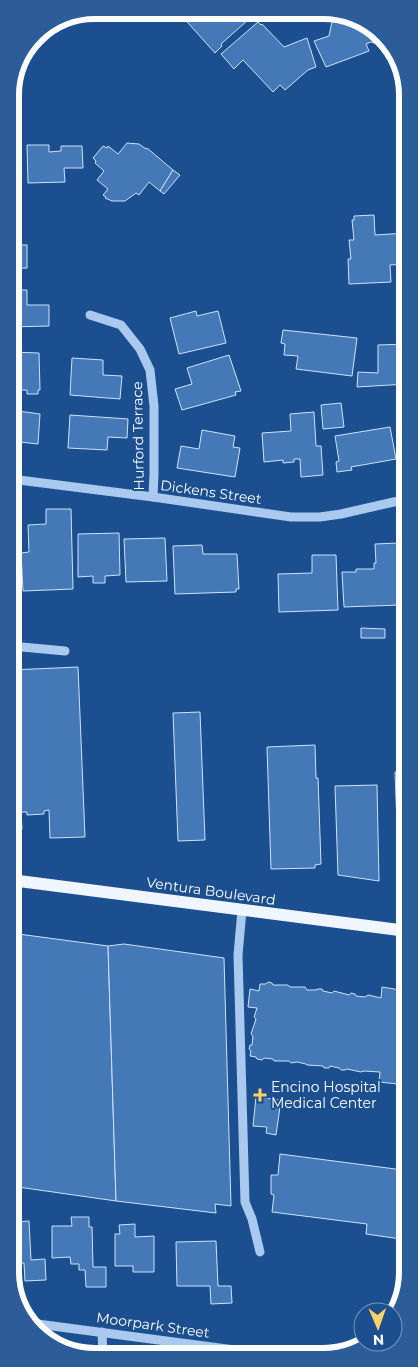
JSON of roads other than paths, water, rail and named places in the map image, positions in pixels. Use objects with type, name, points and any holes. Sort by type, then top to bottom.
[{"type":"main road","name":"Ventura Boulevard","points":[[19,881],[399,930]]},
{"type":"street","name":"Hurford Terrace","points":[[90,315],[121,325],[140,349],[150,370],[154,406],[153,497]]},
{"type":"street","name":"Dickens Street","points":[[19,480],[291,517],[320,517],[342,514],[399,501]]},
{"type":"street","points":[[19,647],[65,651]]},
{"type":"street","points":[[242,910],[238,955],[245,1202],[252,1219],[260,1252]]},
{"type":"street","name":"Moorpark Street","points":[[39,1324],[220,1348]]},
{"type":"street","points":[[102,1332],[103,1348]]},
{"type":"place","name":"Encino Hospital Medical Center","points":[[260,1095]]}]
